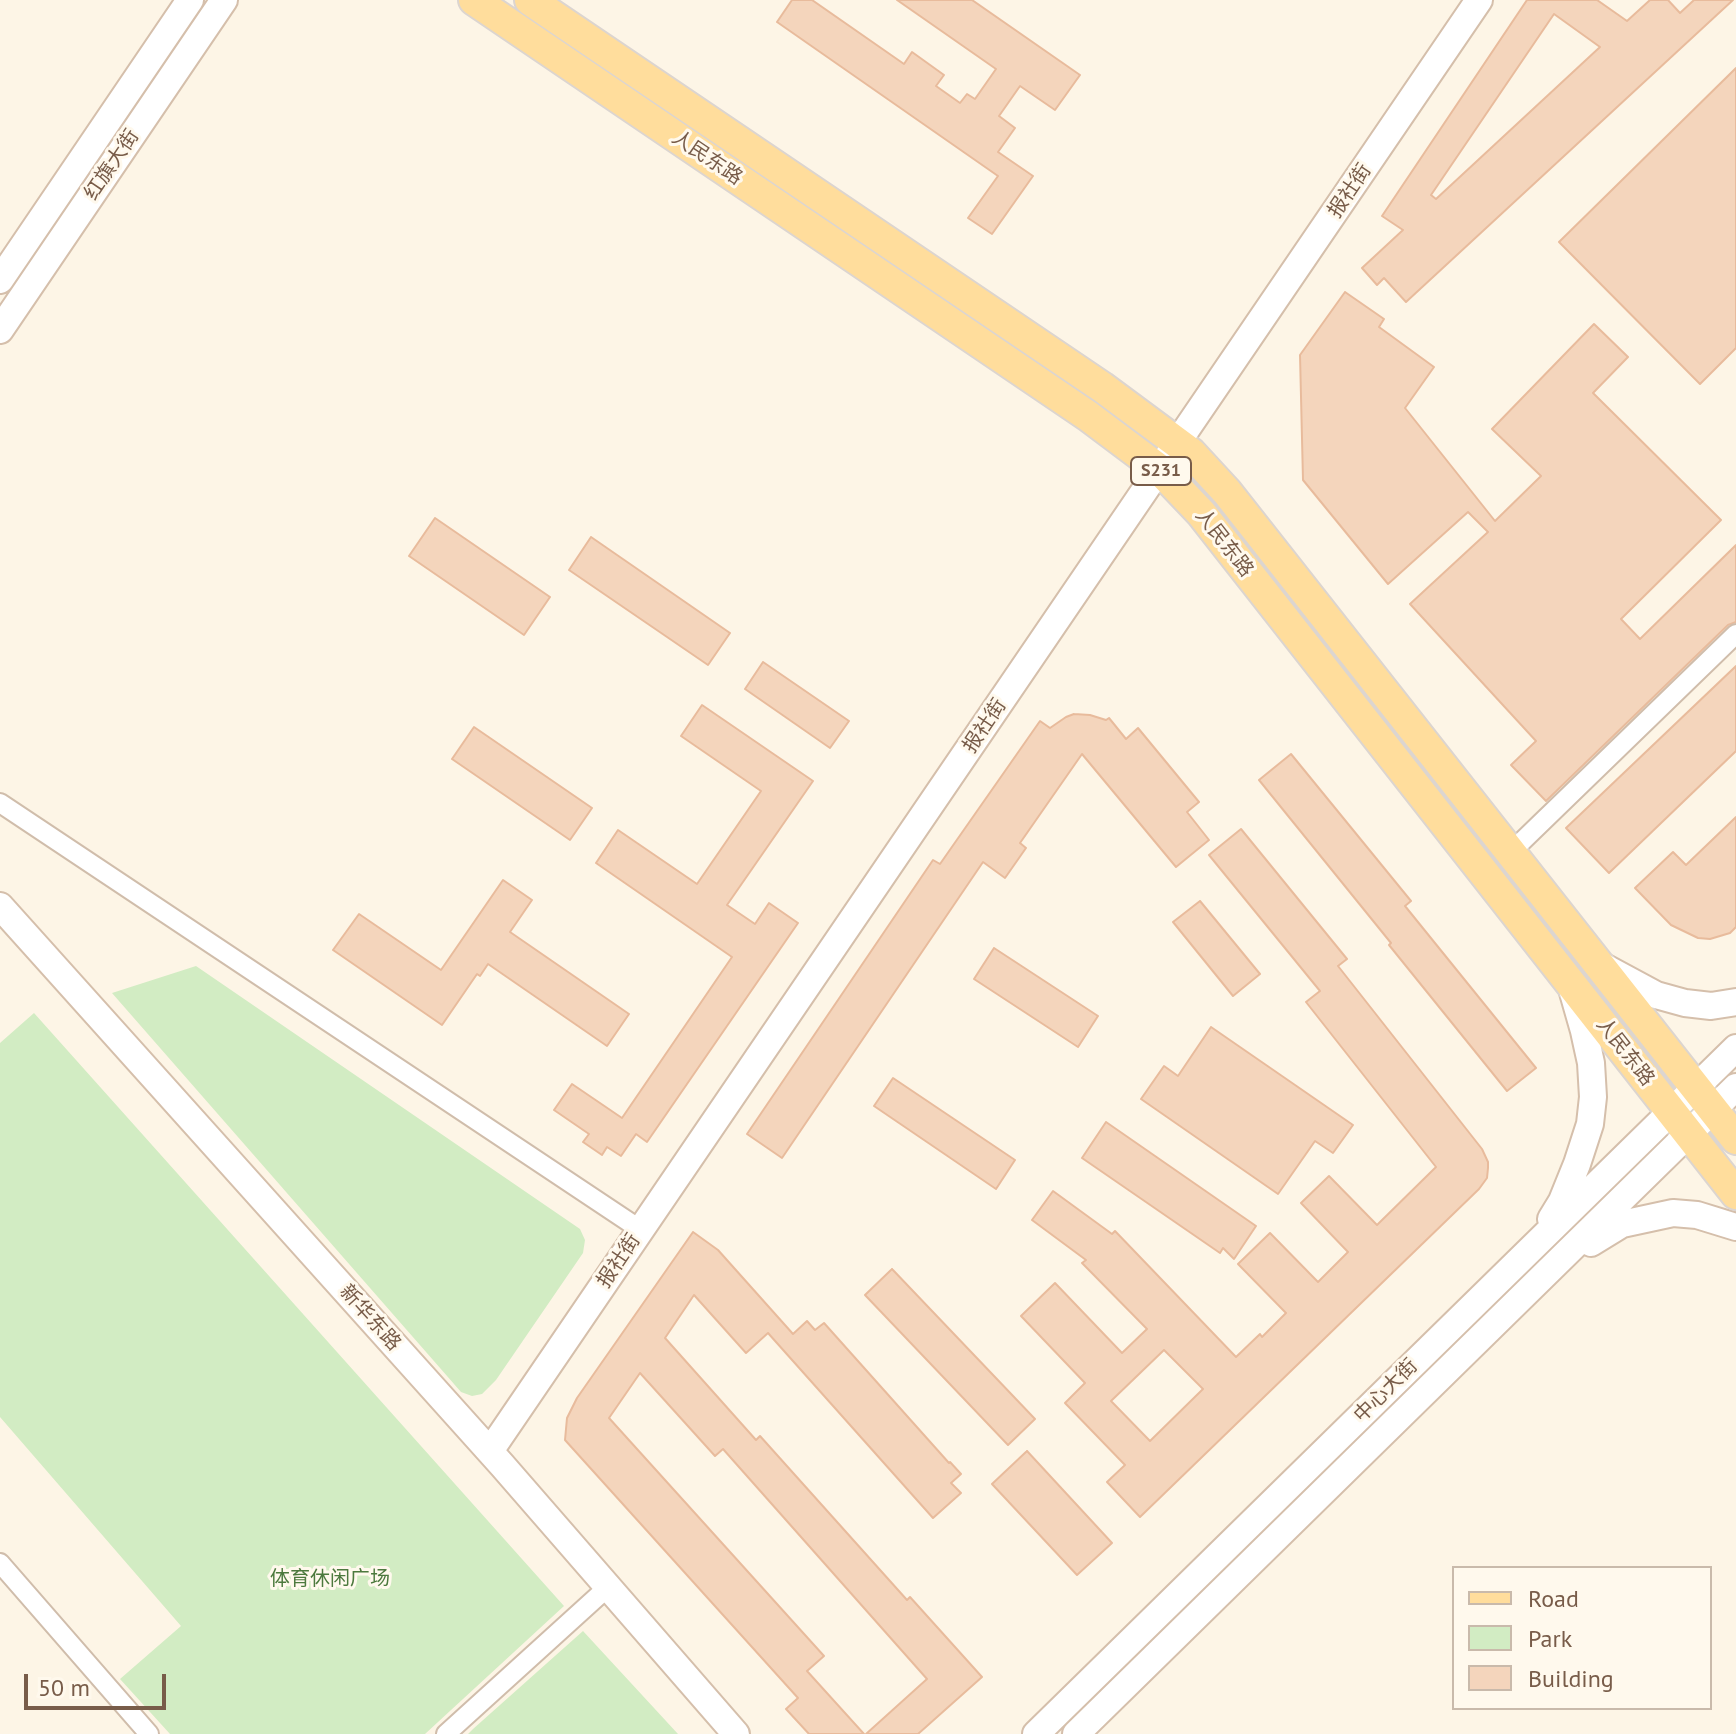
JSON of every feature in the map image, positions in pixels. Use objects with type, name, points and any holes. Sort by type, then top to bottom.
[{"type":"main road","name":"红旗大街","points":[[0,280],[190,0]]},
{"type":"main road","name":"红旗大街","points":[[0,330],[224,0]]},
{"type":"main road","name":"人民东路","points":[[474,0],[1088,416],[1160,470],[1201,513],[1680,1122]]},
{"type":"main road","name":"人民东路","points":[[530,0],[1089,379],[1191,453],[1227,492],[1704,1099]]},
{"type":"main road","name":"报社街","points":[[490,1451],[1479,0]]},
{"type":"main road","name":"新华东路","points":[[0,906],[490,1451],[736,1734]]},
{"type":"main road","points":[[1598,963],[1635,985],[1670,999],[1711,1006],[1736,1002]]},
{"type":"main road","points":[[1520,1259],[1562,1201],[1590,1124],[1593,1097],[1591,1063],[1569,982]]},
{"type":"main road","name":"中心大街","points":[[1036,1734],[1520,1259],[1704,1099],[1736,1048]]},
{"type":"main road","name":"中心大街","points":[[1704,1099],[1736,1087]]},
{"type":"main road","name":"S231","points":[[1704,1099],[1736,1139]]},
{"type":"main road","name":"中心大街","points":[[1076,1734],[1528,1290],[1680,1122]]},
{"type":"main road","name":"S231","points":[[1680,1122],[1736,1194]]},
{"type":"main road","points":[[1528,1290],[1585,1247],[1622,1224],[1673,1213],[1697,1215],[1736,1227]]},
{"type":"street","points":[[1511,852],[1736,634]]},
{"type":"street","points":[[0,803],[641,1230]]},
{"type":"street","points":[[0,1563],[149,1734]]},
{"type":"street","points":[[446,1734],[608,1587]]},
{"type":"green space","points":[[196,966],[580,1229],[585,1240],[583,1253],[496,1380],[482,1394],[472,1396],[461,1392],[112,993]]},
{"type":"green space","name":"体育休闲广场","points":[[34,1013],[564,1606],[425,1734],[170,1734],[120,1679],[181,1626],[0,1417],[0,1043]]},
{"type":"green space","points":[[583,1631],[678,1734],[468,1734],[473,1729]]},
{"type":"building","points":[[792,0],[812,0],[904,64],[912,52],[944,75],[936,86],[960,103],[967,94],[975,99],[996,69],[897,0],[972,0],[1080,75],[1055,110],[1020,86],[999,116],[1015,128],[998,152],[1033,176],[992,234],[968,218],[998,176],[777,22]]},
{"type":"building","points":[[1527,0],[1597,0],[1627,21],[1650,0],[1668,0],[1680,13],[1694,0],[1733,0],[1406,302],[1384,278],[1377,285],[1362,268],[1403,230],[1382,216]],"holes":[[[1554,14],[1600,47],[1436,199],[1431,195]]]},
{"type":"building","points":[[1736,68],[1736,348],[1700,384],[1559,242]]},
{"type":"building","points":[[1345,292],[1384,319],[1379,327],[1434,367],[1405,408],[1495,521],[1541,476],[1492,429],[1594,324],[1628,357],[1593,393],[1721,520],[1621,619],[1640,639],[1736,545],[1736,622],[1728,625],[1546,801],[1511,765],[1536,741],[1410,604],[1488,532],[1468,512],[1388,584],[1303,480],[1300,355]]},
{"type":"building","points":[[435,518],[550,597],[524,635],[409,556]]},
{"type":"building","points":[[591,537],[730,633],[708,665],[569,570]]},
{"type":"building","points":[[763,662],[849,721],[830,748],[745,689]]},
{"type":"building","points":[[1736,666],[1736,751],[1609,873],[1566,828]]},
{"type":"building","points":[[702,705],[813,781],[727,905],[755,924],[769,903],[798,923],[647,1142],[636,1134],[621,1156],[607,1147],[602,1155],[583,1142],[589,1134],[554,1110],[572,1084],[622,1118],[732,957],[596,863],[618,830],[697,884],[761,791],[681,736]]},
{"type":"building","points":[[1074,714],[1109,718],[1126,739],[1138,728],[1199,802],[1187,812],[1209,840],[1176,867],[1082,754],[1020,843],[1026,848],[1005,878],[983,862],[782,1158],[747,1134],[933,860],[940,864],[1040,721],[1050,728]]},
{"type":"building","points":[[474,727],[592,808],[570,840],[452,759]]},
{"type":"building","points":[[1291,754],[1411,901],[1405,906],[1536,1068],[1507,1091],[1259,780]]},
{"type":"building","points":[[1736,817],[1736,927],[1730,933],[1710,939],[1698,938],[1671,925],[1635,888],[1673,852],[1686,865]]},
{"type":"building","points":[[1241,829],[1347,959],[1338,966],[1482,1149],[1488,1162],[1487,1178],[1140,1517],[1107,1482],[1125,1465],[1065,1403],[1085,1383],[1021,1316],[1055,1283],[1122,1353],[1147,1329],[1082,1263],[1086,1260],[1032,1220],[1053,1191],[1112,1234],[1115,1231],[1236,1357],[1286,1313],[1238,1264],[1270,1233],[1318,1282],[1348,1252],[1301,1203],[1329,1176],[1377,1225],[1436,1167],[1306,1002],[1320,991],[1209,855]],"holes":[[[1164,1350],[1203,1389],[1150,1441],[1111,1401]]]},
{"type":"building","points":[[503,880],[532,900],[510,932],[629,1014],[607,1046],[488,964],[480,976],[477,974],[442,1025],[333,950],[359,914],[441,970]]},
{"type":"building","points":[[1200,901],[1260,974],[1233,996],[1173,922]]},
{"type":"building","points":[[994,948],[1098,1016],[1078,1047],[974,979]]},
{"type":"building","points":[[1211,1027],[1353,1125],[1333,1153],[1315,1141],[1278,1194],[1141,1099],[1164,1066],[1178,1076]]},
{"type":"building","points":[[893,1078],[1015,1160],[996,1189],[874,1106]]},
{"type":"building","points":[[1106,1122],[1256,1226],[1234,1259],[1223,1248],[1220,1253],[1082,1158]]},
{"type":"building","points":[[693,1232],[718,1250],[793,1334],[807,1321],[815,1330],[824,1323],[961,1474],[951,1483],[961,1493],[933,1518],[768,1333],[746,1353],[694,1295],[665,1338],[756,1440],[760,1436],[907,1600],[910,1597],[982,1677],[918,1734],[866,1734],[927,1679],[723,1449],[715,1456],[640,1373],[609,1418],[824,1656],[807,1671],[864,1734],[809,1734],[786,1709],[798,1698],[565,1440],[567,1418],[577,1398]]},
{"type":"building","points":[[892,1269],[1035,1419],[1008,1445],[865,1295]]},
{"type":"building","points":[[1027,1451],[1112,1543],[1077,1575],[992,1484]]}]
